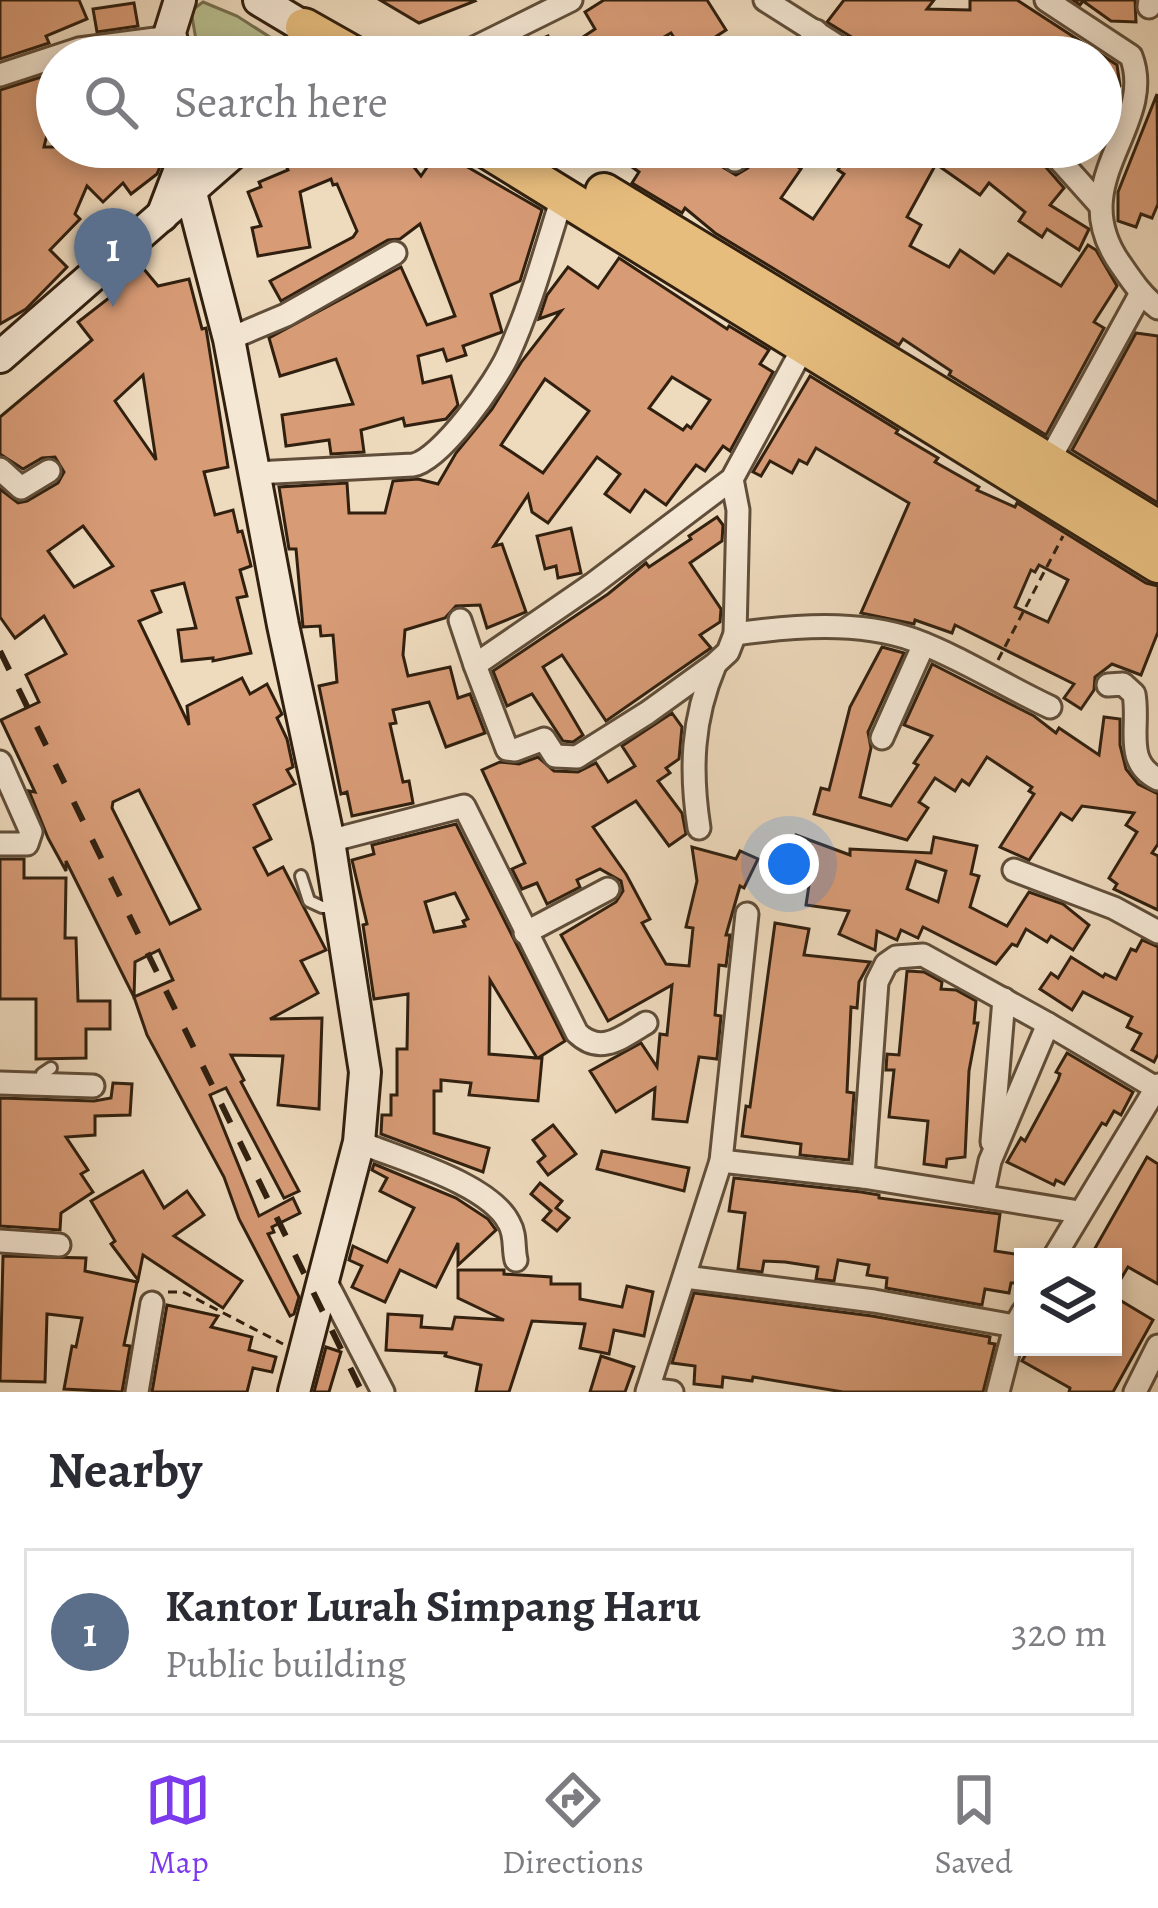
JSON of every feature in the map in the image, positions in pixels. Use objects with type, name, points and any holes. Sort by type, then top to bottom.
[{"type":"main road","points":[[518,168],[804,346],[976,434],[1047,464],[1158,529]]},
{"type":"main road","points":[[561,168],[976,434],[1076,513],[1158,564]]},
{"type":"street","points":[[162,0],[171,36]]},
{"type":"street","points":[[173,36],[179,0]]},
{"type":"street","points":[[259,0],[302,36]]},
{"type":"street","points":[[498,36],[571,0]]},
{"type":"street","points":[[765,0],[823,36]]},
{"type":"street","points":[[1046,0],[1101,36]]},
{"type":"street","points":[[813,36],[816,31]]},
{"type":"street","points":[[1122,50],[1136,67],[1133,107],[1122,138]]},
{"type":"street","points":[[0,75],[36,63]]},
{"type":"street","points":[[162,216],[180,168]]},
{"type":"street","points":[[0,357],[218,168]]},
{"type":"street","points":[[1047,464],[1150,301],[1112,252],[1099,204],[1067,168]]},
{"type":"street","points":[[1099,204],[1112,168]]},
{"type":"street","points":[[191,193],[229,340],[329,841],[365,1072],[359,1142],[294,1392]]},
{"type":"street","points":[[255,473],[412,465],[442,449],[507,357],[563,195]]},
{"type":"street","points":[[229,340],[286,315],[395,254]]},
{"type":"street","points":[[476,664],[593,584],[732,479],[804,346]]},
{"type":"street","points":[[0,469],[20,488],[49,471]]},
{"type":"street","points":[[460,620],[507,749],[544,739],[555,756],[569,759],[629,724],[728,652],[735,634],[738,510],[732,479]]},
{"type":"street","points":[[735,634],[772,628],[888,633],[924,644],[1050,707]]},
{"type":"street","points":[[882,738],[924,644]]},
{"type":"street","points":[[699,828],[693,747],[702,694],[715,664]]},
{"type":"street","points":[[1108,685],[1123,685],[1134,694],[1137,761],[1144,772],[1158,779]]},
{"type":"street","points":[[0,762],[31,832],[27,844],[0,844]]},
{"type":"street","points":[[329,841],[464,806],[582,1039],[607,1045],[646,1023]]},
{"type":"street","points":[[1014,870],[1114,908],[1158,932]]},
{"type":"street","points":[[525,933],[608,889]]},
{"type":"street","points":[[672,1392],[647,1390],[721,1162],[747,914]]},
{"type":"street","points":[[863,1177],[877,982],[886,964],[908,954],[922,955],[1157,1086],[1059,1248]]},
{"type":"street","points":[[983,1194],[1004,999]]},
{"type":"street","points":[[990,1162],[1048,1024]]},
{"type":"street","points":[[0,1084],[45,1076],[93,1085]]},
{"type":"street","points":[[359,1142],[469,1187],[495,1205],[515,1238],[516,1261]]},
{"type":"street","points":[[721,1162],[863,1177],[1078,1212]]},
{"type":"street","points":[[0,1241],[59,1245]]},
{"type":"street","points":[[685,1277],[1014,1318]]},
{"type":"street","points":[[325,1280],[383,1392]]},
{"type":"street","points":[[137,1392],[152,1303]]},
{"type":"street","points":[[998,1392],[1014,1336]]},
{"type":"street","points":[[1144,1386],[1158,1346]]},
{"type":"lane","points":[[302,876],[306,895],[315,905],[339,907]]},
{"type":"path","points":[[990,678],[1076,513]]},
{"type":"path","points":[[152,1303],[161,1293],[183,1292],[304,1354]]},
{"type":"green space","points":[[203,2],[268,36],[195,36],[191,11]]},
{"type":"building","points":[[0,0],[79,0],[87,19],[36,36],[36,47],[0,59]]},
{"type":"building","points":[[380,0],[474,0],[475,1],[419,23]]},
{"type":"building","points":[[604,0],[707,0],[726,30],[717,36],[584,36],[595,29],[585,12]]},
{"type":"building","points":[[844,0],[934,0],[927,9],[970,10],[970,0],[1017,0],[1072,36],[850,36],[827,22]]},
{"type":"building","points":[[1073,0],[1135,0],[1136,22],[1111,21],[1083,1],[1080,5]]},
{"type":"building","points":[[134,3],[138,26],[97,32],[93,9]]},
{"type":"building","points":[[36,79],[36,168],[159,168],[131,194],[123,183],[103,202],[87,186],[75,214],[80,219],[50,250],[67,267],[26,309],[0,324],[0,90]]},
{"type":"building","points":[[1157,94],[1158,204],[1152,218],[1141,214],[1136,227],[1118,221],[1118,192]]},
{"type":"building","points":[[415,168],[421,176],[427,168],[469,168],[542,210],[520,281],[491,294],[502,332],[463,346],[466,355],[447,361],[443,349],[418,356],[423,383],[451,376],[458,405],[446,419],[405,426],[403,418],[361,430],[364,452],[331,454],[329,440],[286,446],[282,415],[353,404],[336,359],[280,376],[269,338],[401,267],[427,325],[455,316],[420,224],[281,301],[270,281],[357,231],[331,179],[300,192],[310,247],[258,256],[252,228],[261,226],[248,192],[288,170]]},
{"type":"building","points":[[633,168],[724,168],[736,175],[748,168],[800,168],[781,198],[813,219],[844,174],[839,168],[934,168],[907,217],[921,225],[910,246],[949,267],[960,250],[994,273],[1008,254],[1061,286],[1088,245],[1096,250],[1117,286],[1094,322],[1104,328],[1046,435],[949,375],[951,371],[903,339],[899,345],[715,233],[685,208],[682,213],[632,183],[639,172]]},
{"type":"building","points":[[942,168],[1047,168],[1064,188],[1050,205],[1089,229],[1079,250],[1047,229],[1042,237],[1019,221],[1025,212],[989,183],[980,195]]},
{"type":"building","points":[[619,258],[727,329],[769,350],[760,364],[773,372],[730,451],[723,446],[705,471],[696,465],[666,505],[645,490],[630,512],[605,494],[620,474],[597,457],[548,523],[532,512],[528,495],[494,546],[502,544],[526,612],[487,628],[480,605],[456,606],[445,618],[405,630],[403,655],[408,676],[450,667],[458,698],[470,694],[485,733],[446,747],[429,702],[393,710],[396,723],[390,724],[403,782],[409,781],[413,803],[352,816],[347,792],[341,794],[319,686],[337,682],[333,635],[321,636],[320,626],[303,627],[296,549],[289,549],[279,487],[347,483],[349,513],[385,513],[393,481],[418,479],[438,484],[561,311],[539,319],[547,295],[568,267],[598,288]],"holes":[[[672,377],[710,400],[691,428],[687,425],[683,430],[649,408]],[[545,379],[589,411],[543,473],[501,445]]]},
{"type":"building","points":[[138,262],[158,286],[189,279],[202,329],[206,328],[228,467],[204,472],[215,515],[233,510],[238,532],[242,531],[251,566],[240,570],[247,596],[237,598],[251,653],[182,661],[178,630],[196,628],[184,583],[152,591],[161,612],[139,621],[189,725],[187,706],[242,678],[250,694],[267,684],[282,714],[277,718],[287,739],[293,767],[287,770],[295,784],[254,805],[271,839],[254,848],[268,875],[283,867],[326,950],[301,961],[318,993],[270,1019],[322,1018],[319,1109],[278,1105],[283,1056],[231,1055],[299,1191],[284,1198],[226,1088],[210,1095],[259,1216],[293,1198],[300,1213],[272,1227],[274,1232],[268,1234],[299,1297],[290,1316],[239,1219],[224,1177],[147,1035],[134,997],[66,861],[66,871],[48,838],[29,791],[35,792],[1,720],[39,702],[26,675],[66,654],[44,616],[15,638],[0,617],[0,489],[18,503],[27,501],[58,483],[64,472],[55,457],[42,458],[23,469],[0,454],[0,417],[92,340],[78,322],[118,291],[113,284]],"holes":[[[143,375],[156,460],[115,401]],[[83,526],[113,566],[74,587],[48,551]],[[139,790],[200,909],[170,924],[113,802]],[[159,950],[173,980],[134,997],[135,962]]]},
{"type":"building","points":[[1136,333],[1158,336],[1158,503],[1072,450]]},
{"type":"building","points":[[810,376],[898,430],[977,490],[1015,507],[1017,503],[1158,586],[1158,632],[1141,675],[1112,664],[1095,677],[1094,690],[1081,709],[1064,698],[1074,684],[955,625],[952,633],[915,620],[914,624],[861,613],[909,503],[816,448],[807,464],[799,460],[792,473],[770,461],[761,476],[753,472]],"holes":[[[1039,565],[1068,580],[1048,622],[1015,607],[1031,570],[1035,572]]]},
{"type":"building","points":[[717,517],[723,525],[722,541],[690,563],[721,609],[720,622],[700,635],[711,648],[606,721],[562,655],[543,667],[583,735],[573,742],[563,741],[532,694],[507,706],[493,671]]},
{"type":"building","points":[[571,528],[581,573],[558,578],[556,566],[545,569],[537,536]]},
{"type":"building","points":[[882,647],[904,653],[868,732],[871,748],[860,797],[891,806],[918,765],[914,763],[932,736],[904,725],[932,664],[1034,716],[1056,733],[1059,728],[1099,755],[1104,717],[1120,719],[1126,769],[1138,784],[1158,794],[1158,844],[1152,853],[1158,856],[1158,910],[1114,889],[1117,884],[1109,878],[1137,832],[1126,825],[1134,813],[1082,806],[1072,820],[1061,813],[1029,860],[1000,847],[1034,794],[1029,791],[1032,787],[987,757],[969,785],[962,780],[955,791],[935,778],[919,802],[928,808],[907,840],[814,814],[821,788],[829,790],[850,707]]},
{"type":"building","points":[[672,713],[682,727],[679,759],[658,781],[682,813],[686,834],[669,846],[636,801],[593,827],[650,919],[642,923],[666,964],[689,966],[693,928],[686,927],[697,881],[692,847],[736,859],[740,851],[758,859],[744,888],[740,886],[726,935],[730,935],[726,966],[719,965],[717,1059],[699,1057],[687,1122],[653,1119],[655,1088],[616,1112],[590,1071],[641,1043],[657,1067],[660,1034],[667,1035],[672,985],[608,1021],[561,935],[616,902],[623,891],[621,881],[600,869],[577,880],[580,887],[547,904],[537,883],[522,889],[512,869],[525,863],[482,770],[500,762],[519,764],[538,757],[554,771],[578,772],[596,763],[608,782],[635,766],[622,746]]},
{"type":"building","points":[[456,824],[565,1041],[538,1058],[542,1058],[538,1101],[469,1095],[471,1083],[441,1080],[441,1091],[434,1091],[434,1133],[489,1148],[483,1172],[381,1134],[382,1115],[391,1115],[391,1095],[397,1095],[397,1049],[407,1049],[408,994],[374,999],[363,925],[367,924],[352,860],[374,854],[372,845]],"holes":[[[455,893],[468,919],[463,921],[465,926],[434,932],[425,902]],[[490,980],[537,1058],[489,1054]]]},
{"type":"building","points":[[796,835],[850,855],[850,849],[931,853],[934,837],[977,846],[971,874],[979,876],[970,907],[1007,926],[1029,892],[1063,904],[1089,925],[1073,950],[1051,936],[1047,942],[1026,929],[1017,946],[1012,944],[996,964],[923,927],[918,938],[901,930],[897,940],[877,931],[875,950],[839,934],[849,911],[806,905],[811,872],[786,862]],"holes":[[[916,861],[946,871],[938,902],[907,889]]]},
{"type":"building","points":[[0,859],[24,859],[24,878],[66,878],[65,938],[76,938],[78,1001],[110,1001],[110,1029],[86,1029],[86,1058],[36,1059],[36,999],[0,999]]},
{"type":"building","points":[[775,923],[809,929],[804,955],[870,962],[859,982],[857,1008],[851,1007],[847,1092],[854,1093],[849,1160],[800,1155],[801,1144],[742,1136]]},
{"type":"building","points":[[1142,940],[1158,947],[1158,1054],[1154,1062],[1132,1050],[1141,1034],[1127,1027],[1132,1017],[1083,992],[1072,1010],[1040,989],[1051,973],[1058,978],[1071,957],[1103,977],[1116,979],[1131,949],[1136,951]]},
{"type":"building","points":[[907,971],[924,972],[942,982],[941,989],[956,990],[976,1001],[965,1157],[947,1159],[946,1167],[924,1164],[928,1121],[889,1117],[894,1070],[886,1070],[887,1054],[899,1055]]},
{"type":"building","points":[[1067,1053],[1133,1092],[1121,1115],[1114,1111],[1106,1125],[1102,1123],[1064,1184],[1056,1180],[1054,1185],[1007,1162],[1021,1138],[1025,1141]]},
{"type":"building","points":[[113,1083],[132,1084],[130,1115],[95,1116],[95,1135],[66,1137],[88,1170],[81,1174],[93,1192],[61,1213],[60,1230],[0,1226],[0,1098],[94,1101],[111,1098]]},
{"type":"building","points":[[553,1125],[576,1154],[548,1175],[538,1162],[545,1156],[533,1140]]},
{"type":"building","points":[[602,1151],[689,1168],[684,1191],[597,1169]]},
{"type":"building","points":[[1147,1157],[1158,1164],[1158,1284],[1128,1267],[1122,1277],[1122,1248],[1095,1248]]},
{"type":"building","points":[[374,1164],[456,1198],[496,1230],[458,1265],[458,1243],[436,1287],[400,1270],[385,1302],[352,1287],[362,1266],[349,1260],[353,1246],[387,1262],[414,1208],[380,1191],[387,1178],[372,1170]]},
{"type":"building","points":[[143,1171],[164,1208],[187,1191],[204,1215],[174,1236],[242,1281],[223,1308],[143,1255],[138,1280],[111,1244],[115,1241],[91,1201]]},
{"type":"building","points":[[734,1178],[1000,1214],[995,1251],[1014,1254],[1014,1283],[1009,1293],[985,1289],[982,1305],[886,1288],[887,1278],[867,1275],[869,1265],[838,1260],[834,1281],[816,1279],[818,1267],[785,1262],[764,1261],[762,1272],[738,1269],[745,1213],[729,1211]]},
{"type":"building","points":[[540,1183],[562,1201],[556,1208],[569,1218],[557,1231],[543,1220],[551,1211],[531,1194]]},
{"type":"building","points":[[3,1256],[86,1258],[85,1271],[137,1282],[124,1345],[130,1346],[122,1392],[64,1389],[82,1318],[47,1314],[45,1382],[0,1381]]},
{"type":"building","points":[[458,1270],[551,1277],[551,1284],[580,1284],[580,1299],[622,1307],[627,1286],[653,1292],[644,1336],[614,1330],[609,1354],[580,1348],[585,1324],[532,1321],[509,1392],[476,1392],[481,1365],[446,1353],[386,1350],[388,1314],[422,1316],[421,1327],[452,1329],[455,1317],[504,1320],[458,1298]]},
{"type":"building","points":[[694,1293],[990,1337],[989,1343],[995,1344],[983,1392],[843,1392],[753,1377],[752,1381],[723,1377],[722,1387],[694,1384],[695,1366],[672,1363]]},
{"type":"building","points":[[1122,1301],[1153,1320],[1113,1392],[1069,1392],[1070,1388],[1022,1361],[1025,1356],[1122,1356]]},
{"type":"building","points":[[167,1305],[218,1316],[211,1327],[252,1337],[249,1350],[276,1357],[272,1372],[253,1368],[247,1392],[152,1392]]},
{"type":"building","points":[[326,1347],[341,1352],[329,1392],[314,1392]]},
{"type":"building","points":[[601,1356],[634,1367],[625,1392],[590,1392]]},
{"type":"railway","points":[[0,651],[362,1392]]},
{"type":"place","name":"Kantor Lurah Simpang Haru","points":[[113,307]]}]
